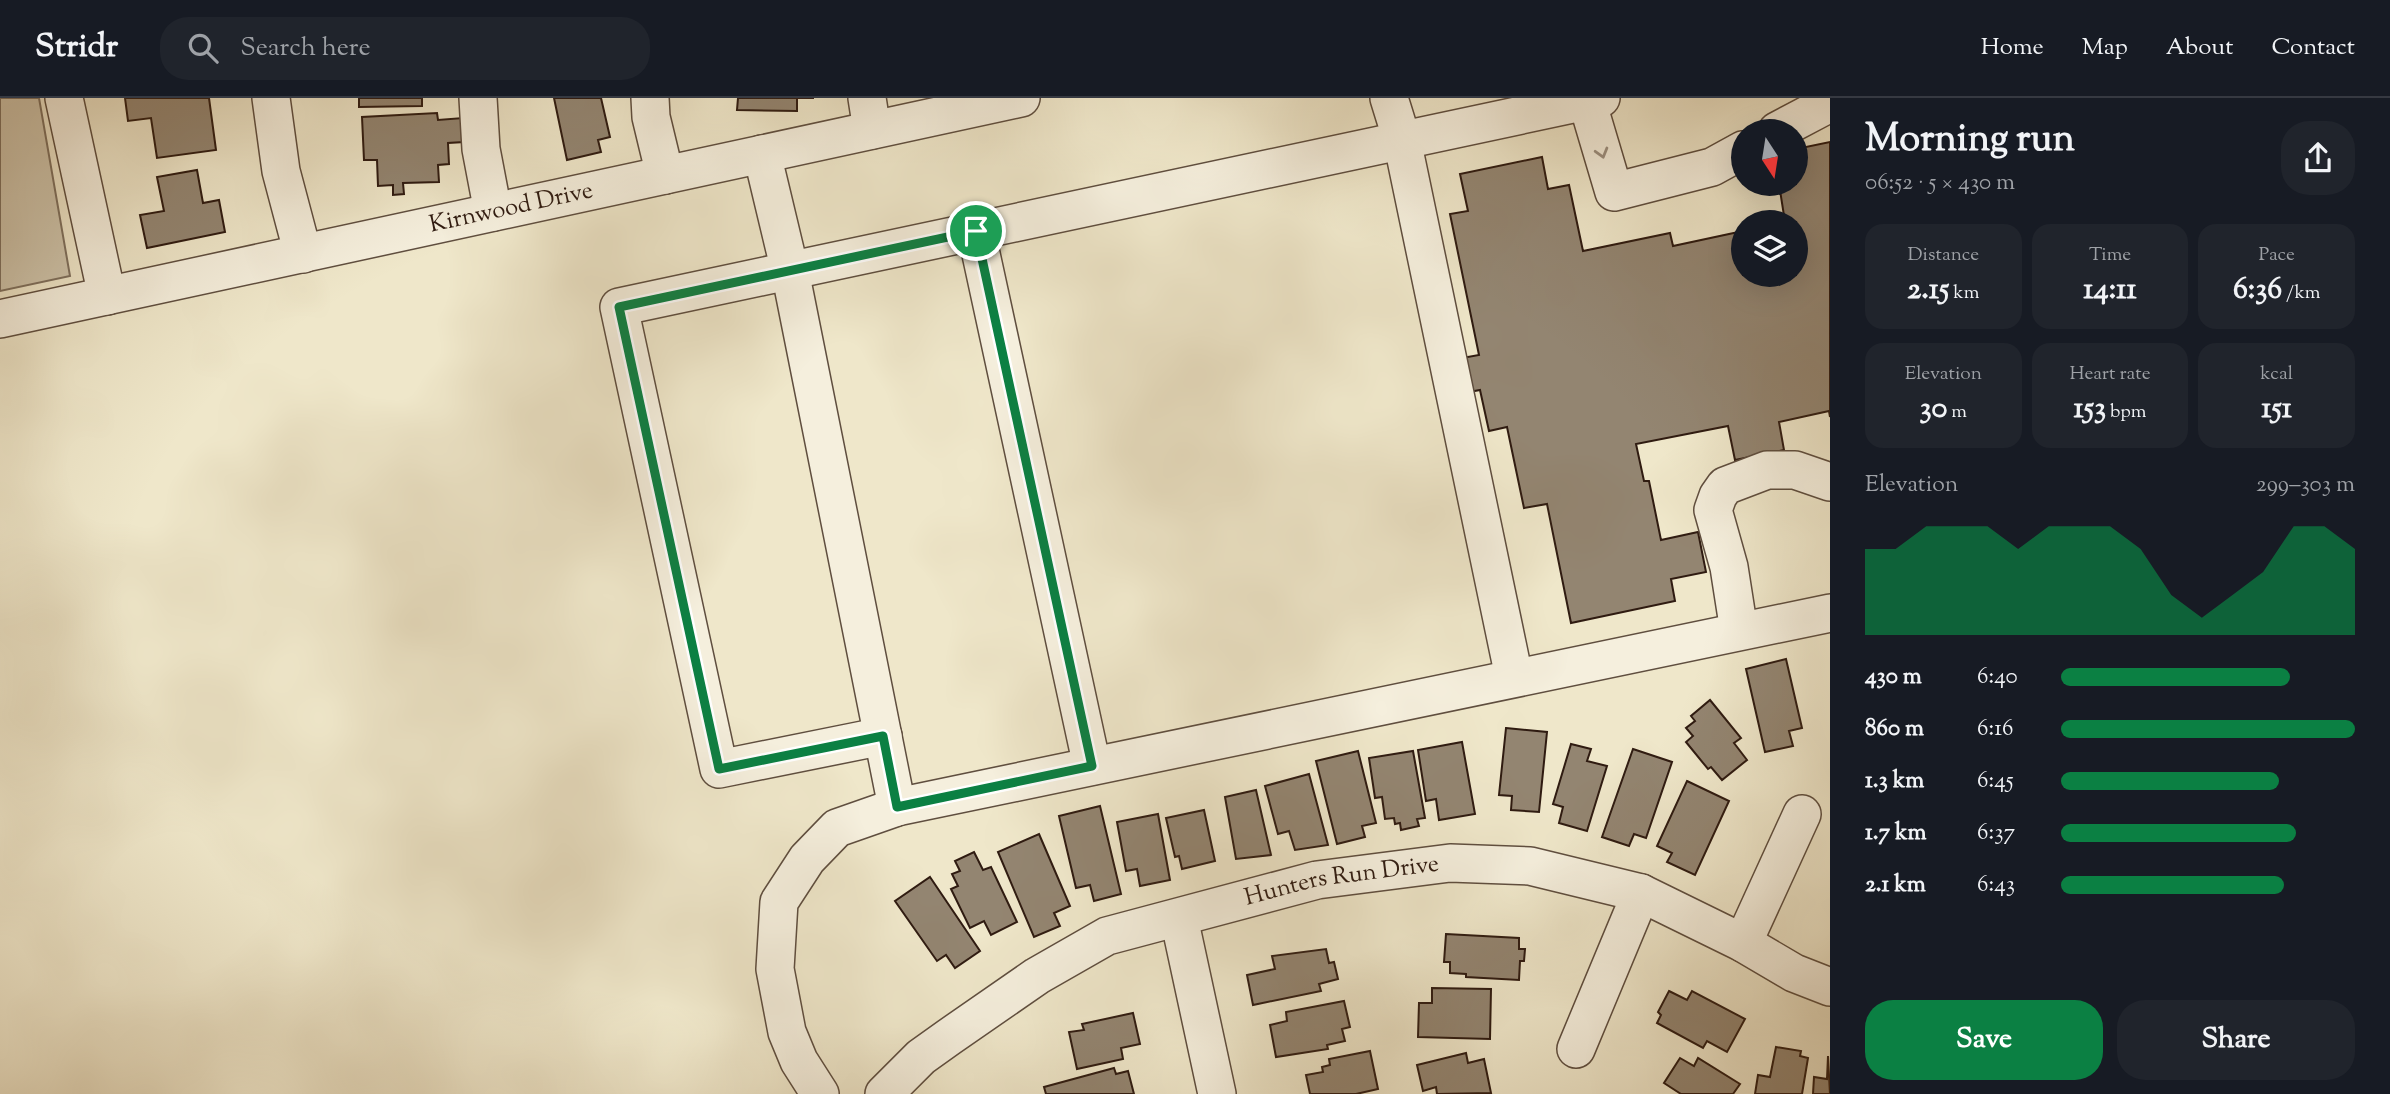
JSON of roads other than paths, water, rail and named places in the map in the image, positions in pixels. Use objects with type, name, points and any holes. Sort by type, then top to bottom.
[{"type":"street","points":[[64,98],[107,296]]},
{"type":"street","points":[[271,98],[281,172],[303,254]]},
{"type":"street","points":[[478,98],[481,149],[493,212]]},
{"type":"street","points":[[650,98],[651,117],[664,175]]},
{"type":"street","name":"Kirnwood Drive","points":[[0,319],[761,154],[869,114],[1021,98]]},
{"type":"street","points":[[1389,98],[1402,140],[1514,677]]},
{"type":"street","points":[[883,736],[719,769],[619,307],[1594,100],[1614,192],[1712,167],[1731,157]]},
{"type":"street","points":[[1798,119],[1830,100]]},
{"type":"street","points":[[761,154],[790,271],[897,807]]},
{"type":"street","points":[[976,231],[1092,766]]},
{"type":"street","points":[[1739,631],[1729,567],[1713,510],[1718,496],[1725,486],[1768,470],[1795,470],[1830,482]]},
{"type":"street","points":[[820,1094],[799,1061],[787,1032],[775,969],[779,902],[807,859],[837,828],[897,807],[1830,613]]},
{"type":"street","points":[[1743,943],[1802,814]]},
{"type":"street","name":"Hunters Run Drive","points":[[884,1094],[921,1057],[1037,975],[1107,936],[1317,880],[1450,863],[1531,866],[1641,893],[1743,943],[1794,973],[1830,987]]},
{"type":"street","points":[[1576,1049],[1641,893]]},
{"type":"street","points":[[1179,918],[1217,1094]]}]
